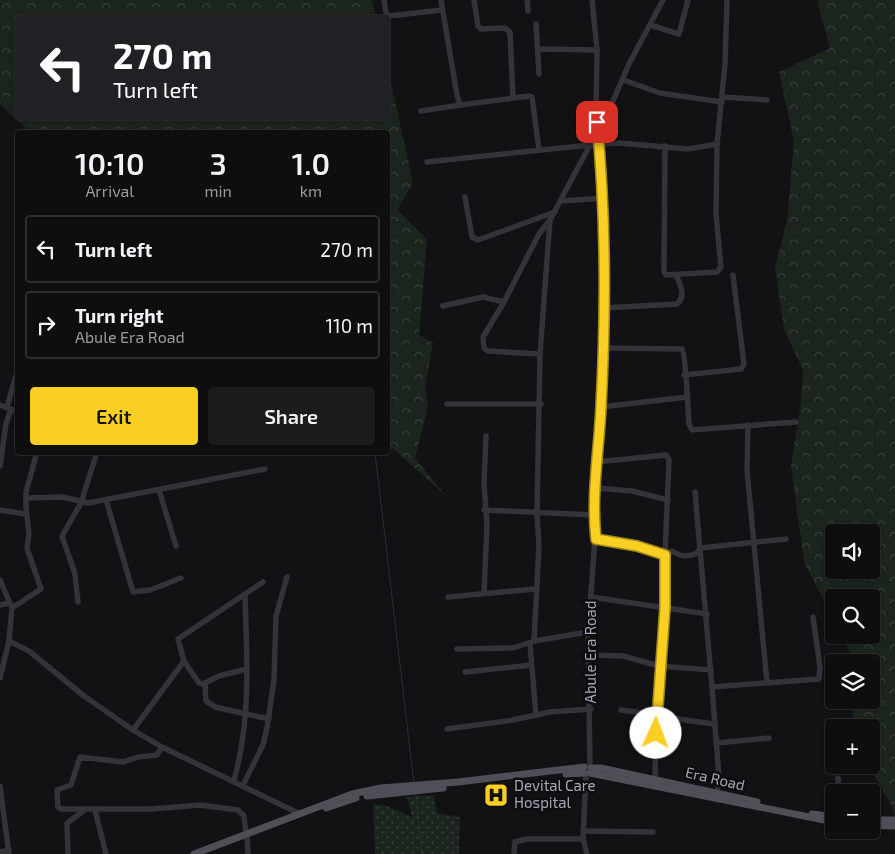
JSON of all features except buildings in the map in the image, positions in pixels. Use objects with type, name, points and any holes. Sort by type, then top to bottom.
[{"type":"main road","name":"Era Road","points":[[588,770],[654,779],[716,794],[825,815]]},
{"type":"main road","points":[[207,854],[298,813],[352,794],[588,770],[825,820]]},
{"type":"main road","points":[[194,854],[350,800],[406,788]]},
{"type":"main road","points":[[880,820],[895,820]]},
{"type":"main road","points":[[880,826],[895,826]]},
{"type":"street","points":[[384,0],[388,15]]},
{"type":"street","points":[[441,0],[460,105]]},
{"type":"street","points":[[474,0],[478,26],[481,29],[505,28],[510,32],[513,98]]},
{"type":"street","points":[[527,0],[528,11]]},
{"type":"street","name":"Abule Era Road","points":[[587,854],[583,831],[591,709],[588,632],[596,539],[593,515],[601,407],[604,198],[596,109],[597,50],[592,0]]},
{"type":"street","points":[[598,136],[623,80],[663,0]]},
{"type":"street","points":[[650,25],[679,34],[688,0]]},
{"type":"street","points":[[665,146],[664,270],[666,275],[717,272],[721,267],[716,214],[717,144],[722,100],[727,0]]},
{"type":"street","points":[[390,16],[442,10]]},
{"type":"street","points":[[536,24],[539,74]]},
{"type":"street","points":[[538,49],[597,50]]},
{"type":"street","points":[[623,80],[660,93],[722,100],[767,100]]},
{"type":"street","points":[[420,111],[529,96],[532,97],[539,150]]},
{"type":"street","points":[[427,162],[599,144],[619,143],[698,148],[717,144]]},
{"type":"street","points":[[540,354],[495,352],[484,348],[483,337],[504,302],[539,234],[562,201],[590,145]]},
{"type":"street","points":[[465,197],[472,237],[478,240],[555,212]]},
{"type":"street","points":[[562,201],[604,198]]},
{"type":"street","points":[[536,715],[531,665],[539,546],[537,514],[541,404],[540,354],[550,220]]},
{"type":"street","points":[[603,308],[677,304],[682,297],[682,291],[676,275]]},
{"type":"street","points":[[684,375],[743,367],[733,275]]},
{"type":"street","points":[[443,306],[483,297],[504,302]]},
{"type":"street","points":[[602,348],[682,349],[685,354],[684,375],[689,424],[692,430],[796,422]]},
{"type":"street","points":[[0,466],[15,381]]},
{"type":"street","points":[[601,407],[687,397]]},
{"type":"street","points":[[447,404],[541,404]]},
{"type":"street","points":[[0,405],[15,411]]},
{"type":"street","points":[[748,426],[747,470],[752,506],[753,542],[767,683]]},
{"type":"street","points":[[484,592],[487,524],[484,510],[486,436]]},
{"type":"street","points":[[0,605],[11,605],[41,589],[27,548],[29,534],[26,498],[36,455]]},
{"type":"street","points":[[78,602],[75,574],[62,540],[63,533],[81,503],[96,455]]},
{"type":"street","points":[[596,462],[666,455],[669,460],[665,608],[656,717],[654,779]]},
{"type":"street","points":[[26,498],[63,497],[81,503],[106,500],[200,480],[229,477],[265,469]]},
{"type":"street","points":[[595,488],[632,491],[668,500]]},
{"type":"street","points":[[159,490],[176,546]]},
{"type":"street","points":[[696,492],[719,777],[716,794]]},
{"type":"street","points":[[106,500],[133,592],[150,590],[181,578]]},
{"type":"street","points":[[0,510],[26,514]]},
{"type":"street","points":[[484,510],[537,514],[593,515]]},
{"type":"street","points":[[596,539],[637,546],[665,555],[672,551],[678,555],[690,556],[697,553],[700,548]]},
{"type":"street","points":[[700,548],[786,539]]},
{"type":"street","points":[[243,785],[262,745],[268,719],[274,680],[276,616],[287,577]]},
{"type":"street","points":[[0,580],[11,605],[9,641],[0,678]]},
{"type":"street","points":[[247,669],[219,676],[205,683],[199,683],[184,661],[178,643],[180,636],[245,596],[263,582]]},
{"type":"street","points":[[448,597],[484,592],[536,589]]},
{"type":"street","points":[[234,780],[242,752],[247,669],[245,596]]},
{"type":"street","points":[[591,597],[707,614]]},
{"type":"street","points":[[712,687],[819,679],[820,667],[813,617]]},
{"type":"street","points":[[457,649],[514,648],[532,642],[588,632]]},
{"type":"street","points":[[9,641],[29,651],[84,696],[133,730],[162,747],[234,780],[298,813]]},
{"type":"street","points":[[590,655],[623,656],[660,666],[711,670]]},
{"type":"street","points":[[133,730],[184,661]]},
{"type":"street","points":[[465,672],[531,665]]},
{"type":"street","points":[[205,683],[206,702],[215,707],[244,715],[268,719]]},
{"type":"street","points":[[447,728],[513,720],[550,712],[591,709]]},
{"type":"street","points":[[621,710],[656,717],[715,724]]},
{"type":"street","points":[[716,742],[769,738]]},
{"type":"street","points":[[162,747],[157,755],[138,757],[123,762],[80,756],[71,785],[57,790],[58,807],[61,809],[95,810],[150,809],[200,805],[238,810],[244,816],[248,854]]},
{"type":"street","points":[[838,778],[838,784]]},
{"type":"street","points":[[0,786],[9,852],[0,852]]},
{"type":"street","points":[[68,854],[67,822],[86,809]]},
{"type":"street","points":[[95,810],[106,854]]},
{"type":"street","points":[[583,831],[653,832]]},
{"type":"street","points":[[514,854],[515,842],[526,839],[583,839]]},
{"type":"green space","points":[[0,0],[372,0],[376,15],[15,15],[15,118],[0,105]]},
{"type":"green space","points":[[817,0],[895,0],[895,816],[890,802],[873,774],[880,774],[880,719],[853,719],[853,709],[880,709],[880,654],[851,654],[846,644],[880,644],[880,589],[825,589],[825,603],[804,562],[791,465],[801,403],[803,370],[784,329],[775,268],[787,221],[794,141],[779,72],[830,48]]},
{"type":"green space","points":[[390,78],[413,183],[397,210],[427,239],[419,335],[433,343],[425,387],[428,407],[415,458],[446,496],[390,446],[390,130],[29,130],[17,120],[390,120]]},
{"type":"green space","points":[[434,795],[437,813],[460,817],[459,854],[375,854],[373,804],[384,805],[412,817],[407,797]]},
{"type":"waterway","points":[[375,455],[414,784]]},
{"type":"waterway","points":[[416,795],[422,854]]},
{"type":"place","name":"Devital Care Hospital","points":[[496,795]]},
{"type":"route","points":[[597,122],[604,198],[603,308],[601,407],[593,515],[596,539],[637,546],[665,555],[665,608],[656,733]]}]
